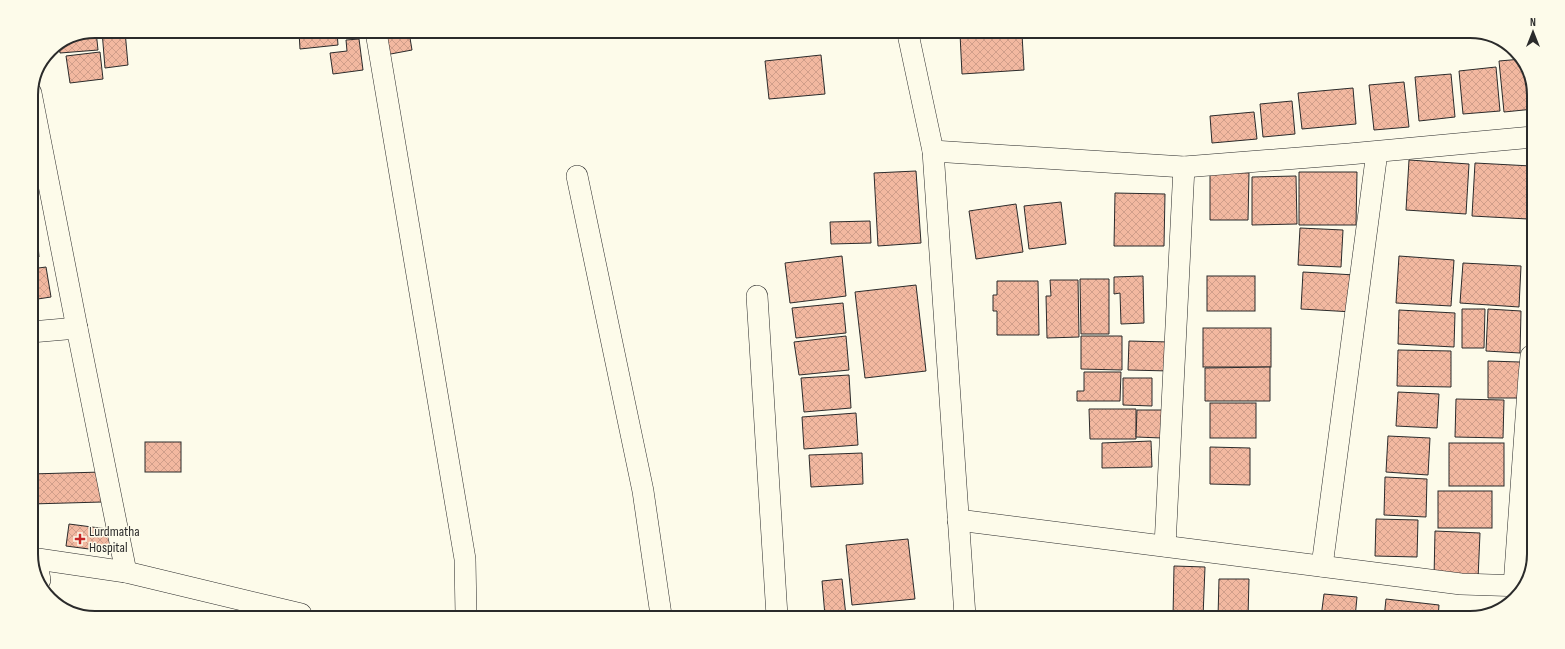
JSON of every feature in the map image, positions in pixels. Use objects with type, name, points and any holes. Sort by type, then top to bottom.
[{"type":"street","points":[[377,38],[465,559],[466,611]]},
{"type":"street","points":[[909,38],[933,151],[964,611]]},
{"type":"street","points":[[38,130],[76,328],[126,572]]},
{"type":"street","points":[[933,151],[1184,167],[1377,152],[1527,138]]},
{"type":"street","points":[[1322,566],[1377,152]]},
{"type":"street","points":[[1165,546],[1184,167]]},
{"type":"street","points":[[577,176],[643,491],[660,611]]},
{"type":"street","points":[[757,296],[777,611]]},
{"type":"street","points":[[38,331],[76,328]]},
{"type":"street","points":[[1518,584],[1527,427]]},
{"type":"street","points":[[958,520],[1461,584],[1517,586]]},
{"type":"street","points":[[38,559],[126,572],[228,605],[277,611]]},
{"type":"building","points":[[97,38],[98,50],[60,53],[60,51],[63,48],[73,42]]},
{"type":"building","points":[[103,38],[126,38],[128,65],[105,68]]},
{"type":"building","points":[[299,38],[337,38],[338,45],[300,49]]},
{"type":"building","points":[[377,38],[410,38],[412,50],[380,56]]},
{"type":"building","points":[[960,38],[1022,38],[1024,70],[962,74]]},
{"type":"building","points":[[359,39],[363,70],[333,74],[330,53],[347,51],[346,40]]},
{"type":"building","points":[[100,52],[103,79],[70,83],[66,56]]},
{"type":"building","points":[[821,55],[825,94],[769,99],[765,61]]},
{"type":"building","points":[[1515,60],[1523,73],[1527,92],[1527,110],[1504,112],[1499,61]]},
{"type":"building","points":[[1496,67],[1500,111],[1463,114],[1459,71]]},
{"type":"building","points":[[1451,74],[1455,117],[1419,121],[1415,77]]},
{"type":"building","points":[[1404,82],[1409,127],[1374,130],[1369,85]]},
{"type":"building","points":[[1353,88],[1356,124],[1302,129],[1298,93]]},
{"type":"building","points":[[1292,101],[1295,134],[1263,137],[1260,104]]},
{"type":"building","points":[[1254,112],[1257,139],[1212,143],[1210,116]]},
{"type":"building","points":[[1409,160],[1469,164],[1466,214],[1406,210]]},
{"type":"building","points":[[1475,163],[1527,166],[1527,219],[1472,216]]},
{"type":"building","points":[[916,171],[921,243],[878,246],[874,173]]},
{"type":"building","points":[[1210,172],[1249,173],[1248,220],[1210,220]]},
{"type":"building","points":[[1299,172],[1357,172],[1356,225],[1299,225]]},
{"type":"building","points":[[1296,176],[1297,224],[1252,225],[1252,177]]},
{"type":"building","points":[[1115,193],[1165,194],[1164,246],[1114,246]]},
{"type":"building","points":[[1061,202],[1066,244],[1029,249],[1024,206]]},
{"type":"building","points":[[1016,204],[1023,252],[976,259],[969,211]]},
{"type":"building","points":[[870,221],[871,243],[831,244],[830,222]]},
{"type":"building","points":[[1300,228],[1343,230],[1341,267],[1298,265]]},
{"type":"building","points":[[842,256],[846,296],[790,303],[785,263]]},
{"type":"building","points":[[1399,256],[1454,260],[1451,306],[1396,303]]},
{"type":"building","points":[[1463,263],[1521,266],[1519,307],[1460,303]]},
{"type":"building","points":[[46,267],[51,297],[38,299],[38,268]]},
{"type":"building","points":[[1303,272],[1355,275],[1353,312],[1301,309]]},
{"type":"building","points":[[1143,276],[1144,323],[1121,324],[1120,293],[1114,294],[1114,277]]},
{"type":"building","points":[[1207,276],[1255,276],[1255,311],[1207,311]]},
{"type":"building","points":[[1080,279],[1109,279],[1109,334],[1081,334]]},
{"type":"building","points":[[1050,280],[1078,280],[1079,337],[1047,338],[1046,296],[1051,296]]},
{"type":"building","points":[[997,281],[1038,281],[1039,335],[997,335],[997,311],[993,311],[993,295],[997,295]]},
{"type":"building","points":[[916,285],[926,371],[865,378],[855,292]]},
{"type":"building","points":[[843,303],[846,333],[796,338],[792,308]]},
{"type":"building","points":[[1462,309],[1485,309],[1484,348],[1462,348]]},
{"type":"building","points":[[1488,309],[1521,311],[1520,353],[1486,351]]},
{"type":"building","points":[[1399,310],[1455,313],[1454,347],[1398,344]]},
{"type":"building","points":[[1203,328],[1271,328],[1271,367],[1203,367]]},
{"type":"building","points":[[846,336],[849,370],[799,375],[794,342]]},
{"type":"building","points":[[1081,336],[1122,336],[1122,370],[1081,369]]},
{"type":"building","points":[[1129,341],[1170,342],[1170,371],[1128,370]]},
{"type":"building","points":[[1398,350],[1451,351],[1451,387],[1397,386]]},
{"type":"building","points":[[1488,361],[1520,362],[1520,398],[1488,398]]},
{"type":"building","points":[[1270,367],[1270,401],[1205,401],[1205,368]]},
{"type":"building","points":[[1084,372],[1121,372],[1120,401],[1077,401],[1077,391],[1084,391]]},
{"type":"building","points":[[849,375],[851,408],[804,412],[801,378]]},
{"type":"building","points":[[1123,378],[1152,378],[1152,406],[1123,405]]},
{"type":"building","points":[[1398,392],[1439,394],[1437,428],[1396,426]]},
{"type":"building","points":[[1456,399],[1504,400],[1503,438],[1455,437]]},
{"type":"building","points":[[1210,403],[1256,403],[1256,438],[1210,438]]},
{"type":"building","points":[[1089,409],[1136,409],[1136,439],[1090,439]]},
{"type":"building","points":[[1137,410],[1163,410],[1162,438],[1136,437]]},
{"type":"building","points":[[856,413],[858,445],[804,449],[802,417]]},
{"type":"building","points":[[1388,436],[1430,438],[1428,475],[1386,472]]},
{"type":"building","points":[[1151,441],[1152,467],[1102,468],[1102,443]]},
{"type":"building","points":[[145,442],[181,442],[181,472],[145,472]]},
{"type":"building","points":[[1449,443],[1504,443],[1504,486],[1449,486]]},
{"type":"building","points":[[1210,447],[1250,448],[1250,485],[1210,484]]},
{"type":"building","points":[[862,453],[863,484],[811,487],[809,455]]},
{"type":"building","points":[[102,472],[102,502],[38,504],[38,474]]},
{"type":"building","points":[[1385,477],[1427,479],[1426,517],[1384,515]]},
{"type":"building","points":[[1438,491],[1492,491],[1492,528],[1438,528]]},
{"type":"building","points":[[1376,519],[1418,520],[1417,557],[1375,556]]},
{"type":"building","points":[[69,524],[115,530],[112,552],[66,546]]},
{"type":"building","points":[[1435,531],[1480,533],[1478,579],[1434,578]]},
{"type":"building","points":[[908,539],[915,599],[852,605],[846,545]]},
{"type":"building","points":[[1174,566],[1205,567],[1203,611],[1173,611]]},
{"type":"building","points":[[842,579],[845,611],[825,611],[822,581]]},
{"type":"building","points":[[1219,579],[1249,579],[1248,611],[1218,611]]},
{"type":"building","points":[[1324,594],[1357,597],[1356,611],[1322,611]]},
{"type":"building","points":[[1386,599],[1439,605],[1439,611],[1385,611]]},
{"type":"place","name":"Lurdmatha Hospital","points":[[80,539]]}]
